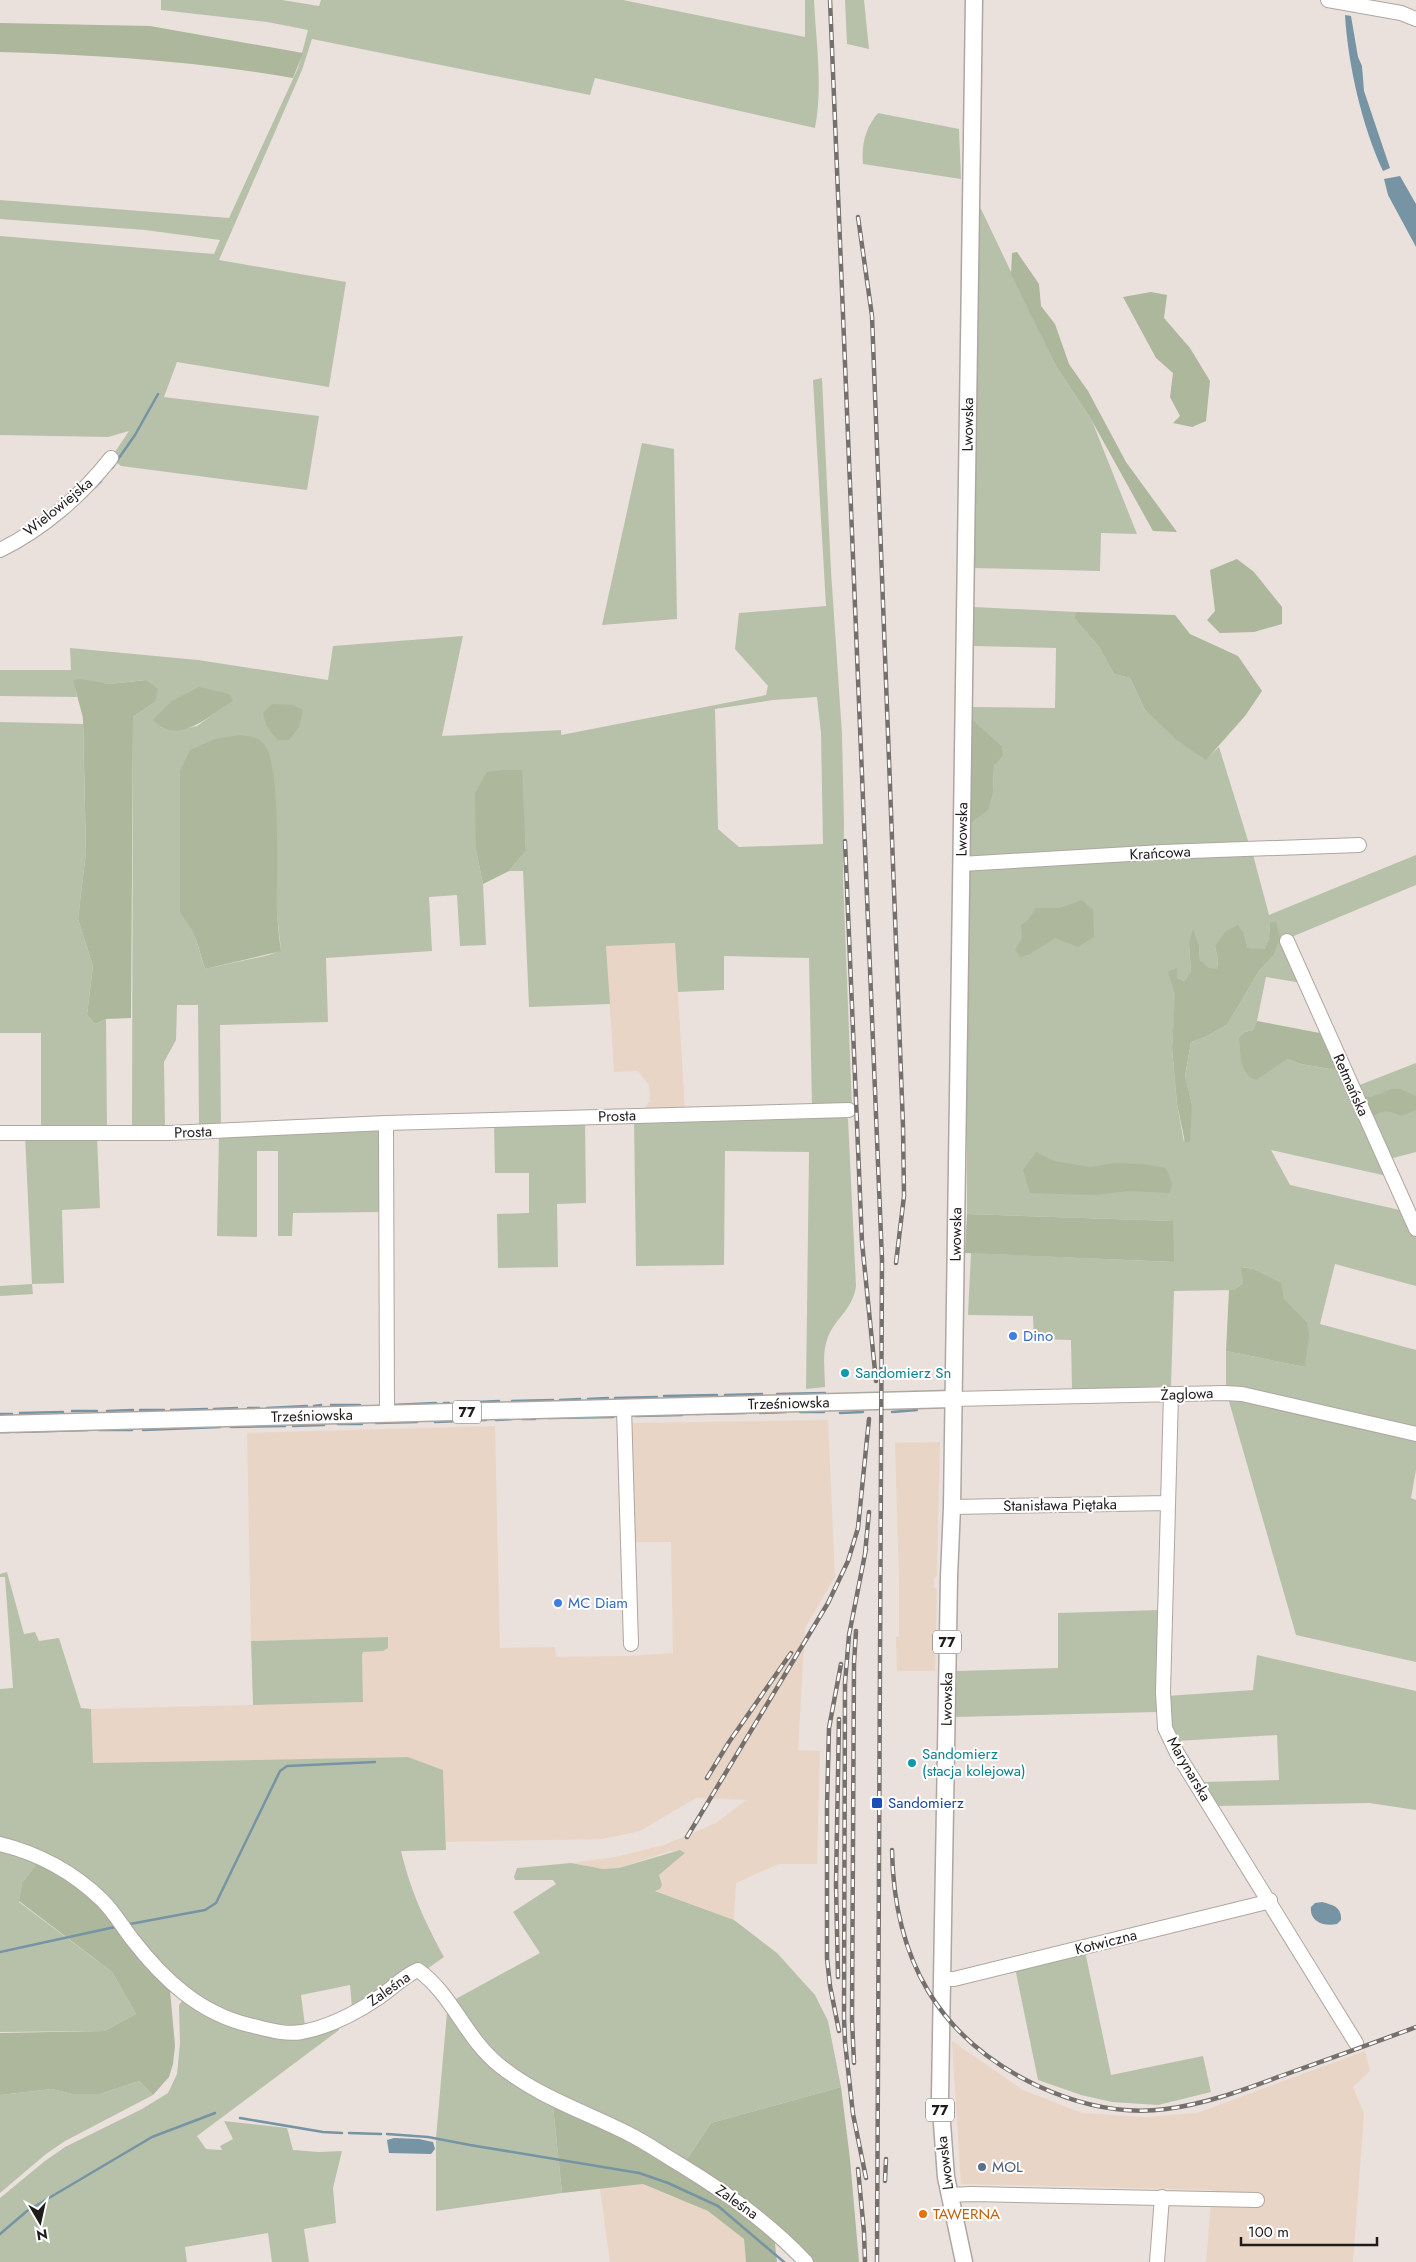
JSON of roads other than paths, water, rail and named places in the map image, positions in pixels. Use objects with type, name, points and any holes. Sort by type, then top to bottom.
[{"type":"main road","name":"Lwowska","points":[[964,2262],[949,2195],[940,2103],[948,1577],[952,1507],[974,0]]},
{"type":"main road","name":"Trześniowska","points":[[0,1424],[953,1399]]},
{"type":"street","points":[[1328,0],[1401,13],[1416,19]]},
{"type":"street","name":"Wielowiejska","points":[[0,550],[52,516],[74,499],[96,477],[111,458]]},
{"type":"street","name":"Krańcowa","points":[[961,864],[1163,852],[1359,845]]},
{"type":"street","name":"Retmańska","points":[[1287,941],[1416,1229]]},
{"type":"street","name":"Prosta","points":[[0,1133],[169,1133],[386,1123],[849,1110]]},
{"type":"street","points":[[386,1123],[387,1414]]},
{"type":"street","name":"Marynarska","points":[[1171,1394],[1163,1692],[1165,1728],[1177,1753],[1270,1900],[1356,2043]]},
{"type":"street","name":"Żaglowa","points":[[953,1399],[1242,1394],[1416,1434]]},
{"type":"street","points":[[624,1408],[631,1644]]},
{"type":"street","name":"Stanisława Piętaka","points":[[952,1507],[1168,1503]]},
{"type":"street","name":"Zaleśna","points":[[0,1844],[50,1862],[91,1890],[116,1915],[133,1940],[179,1990],[210,2011],[245,2024],[287,2033],[302,2032],[319,2027],[357,2011],[378,1998],[410,1973],[418,1970],[431,1979],[468,2030],[498,2064],[560,2104],[629,2134],[740,2203],[770,2227],[806,2262]]},
{"type":"street","name":"Kotwiczna","points":[[942,1979],[954,1979],[1263,1904],[1270,1900]]},
{"type":"street","points":[[949,2195],[1257,2200]]},
{"type":"street","points":[[1157,2262],[1162,2198]]},
{"type":"water","points":[[1345,15],[1351,16],[1358,57],[1362,66],[1364,91],[1390,168],[1383,171],[1375,153],[1357,95],[1349,54]]},
{"type":"water","points":[[1400,176],[1416,204],[1416,247],[1388,195],[1384,179]]},
{"type":"water","points":[[1322,1902],[1338,1909],[1341,1920],[1337,1924],[1328,1925],[1315,1920],[1311,1907],[1315,1903]]},
{"type":"water","points":[[394,2138],[419,2139],[433,2142],[435,2149],[431,2154],[389,2153],[387,2140]]},
{"type":"waterway","points":[[112,468],[135,435],[158,394]]},
{"type":"waterway","points":[[95,487],[101,481]]},
{"type":"waterway","points":[[777,1394],[825,1393]]},
{"type":"waterway","points":[[725,1395],[762,1394]]},
{"type":"waterway","points":[[664,1396],[717,1395]]},
{"type":"waterway","points":[[615,1398],[657,1397]]},
{"type":"waterway","points":[[588,1399],[608,1398]]},
{"type":"waterway","points":[[560,1400],[580,1399]]},
{"type":"waterway","points":[[512,1401],[553,1400]]},
{"type":"waterway","points":[[457,1403],[499,1401]]},
{"type":"waterway","points":[[392,1405],[436,1403]]},
{"type":"waterway","points":[[444,1403],[449,1403]]},
{"type":"waterway","points":[[314,1406],[321,1405]]},
{"type":"waterway","points":[[331,1405],[360,1405]]},
{"type":"waterway","points":[[267,1408],[307,1406]]},
{"type":"waterway","points":[[214,1409],[237,1408]]},
{"type":"waterway","points":[[248,1408],[259,1408]]},
{"type":"waterway","points":[[171,1410],[207,1409]]},
{"type":"waterway","points":[[107,1411],[133,1410]]},
{"type":"waterway","points":[[140,1410],[164,1410]]},
{"type":"waterway","points":[[892,1412],[917,1410]]},
{"type":"waterway","points":[[72,1411],[97,1411]]},
{"type":"waterway","points":[[20,1413],[63,1412]]},
{"type":"waterway","points":[[760,1413],[786,1412]]},
{"type":"waterway","points":[[800,1412],[824,1412]]},
{"type":"waterway","points":[[840,1413],[863,1412]]},
{"type":"waterway","points":[[696,1414],[746,1413]]},
{"type":"waterway","points":[[0,1414],[12,1414]]},
{"type":"waterway","points":[[636,1416],[682,1415]]},
{"type":"waterway","points":[[549,1418],[613,1417]]},
{"type":"waterway","points":[[496,1420],[512,1419]]},
{"type":"waterway","points":[[522,1419],[535,1419]]},
{"type":"waterway","points":[[435,1422],[486,1420]]},
{"type":"waterway","points":[[376,1423],[417,1422]]},
{"type":"waterway","points":[[338,1424],[362,1424]]},
{"type":"waterway","points":[[293,1426],[324,1425]]},
{"type":"waterway","points":[[231,1427],[285,1426]]},
{"type":"waterway","points":[[143,1430],[220,1427]]},
{"type":"waterway","points":[[16,1432],[88,1430]]},
{"type":"waterway","points":[[99,1430],[132,1430]]},
{"type":"waterway","points":[[0,1432],[9,1432]]},
{"type":"waterway","points":[[130,1924],[205,1910],[216,1903],[280,1771],[287,1766],[375,1762]]},
{"type":"waterway","points":[[0,1952],[115,1927]]},
{"type":"waterway","points":[[0,2234],[27,2211],[152,2137],[215,2113]]},
{"type":"waterway","points":[[240,2118],[323,2132],[342,2133]]},
{"type":"waterway","points":[[349,2133],[381,2134]]},
{"type":"waterway","points":[[387,2134],[428,2137],[639,2173],[668,2183],[718,2206],[784,2262]]},
{"type":"railway","points":[[830,0],[882,1260],[877,2262]]},
{"type":"railway","points":[[858,217],[872,316],[903,1126],[904,1196],[896,1263]]},
{"type":"railway","points":[[845,841],[862,1242],[876,1381]]},
{"type":"railway","points":[[687,1837],[828,1603],[848,1561],[858,1528],[869,1419]]},
{"type":"railway","points":[[865,1554],[869,1512]]},
{"type":"railway","points":[[866,1549],[849,1635],[845,1683],[844,2017],[853,2114],[866,2178]]},
{"type":"railway","points":[[854,2063],[852,2019],[854,1663],[856,1631]]},
{"type":"railway","points":[[707,1778],[729,1742],[791,1653]]},
{"type":"railway","points":[[839,2031],[830,1986],[827,1958],[827,1806],[829,1728],[841,1664]]},
{"type":"railway","points":[[838,1977],[836,1884],[839,1719]]},
{"type":"railway","points":[[892,1850],[895,1890],[902,1926],[913,1960],[928,1991],[948,2019],[973,2045],[1003,2067],[1038,2086],[1068,2098],[1100,2107],[1116,2109],[1149,2110],[1181,2107],[1238,2091],[1416,2027]]},
{"type":"railway","points":[[885,2181],[886,2159]]},
{"type":"railway","points":[[858,2169],[865,2262]]},
{"type":"place","name":"Dino","points":[[1013,1336]]},
{"type":"place","name":"Sandomierz Sn","points":[[845,1373]]},
{"type":"place","name":"MC Diam","points":[[558,1603]]},
{"type":"place","name":"Sandomierz (stacja kolejowa)","points":[[912,1763]]},
{"type":"place","name":"Sandomierz","points":[[877,1803]]},
{"type":"place","name":"MOL","points":[[982,2167]]},
{"type":"place","name":"TAWERNA","points":[[923,2214]]}]
